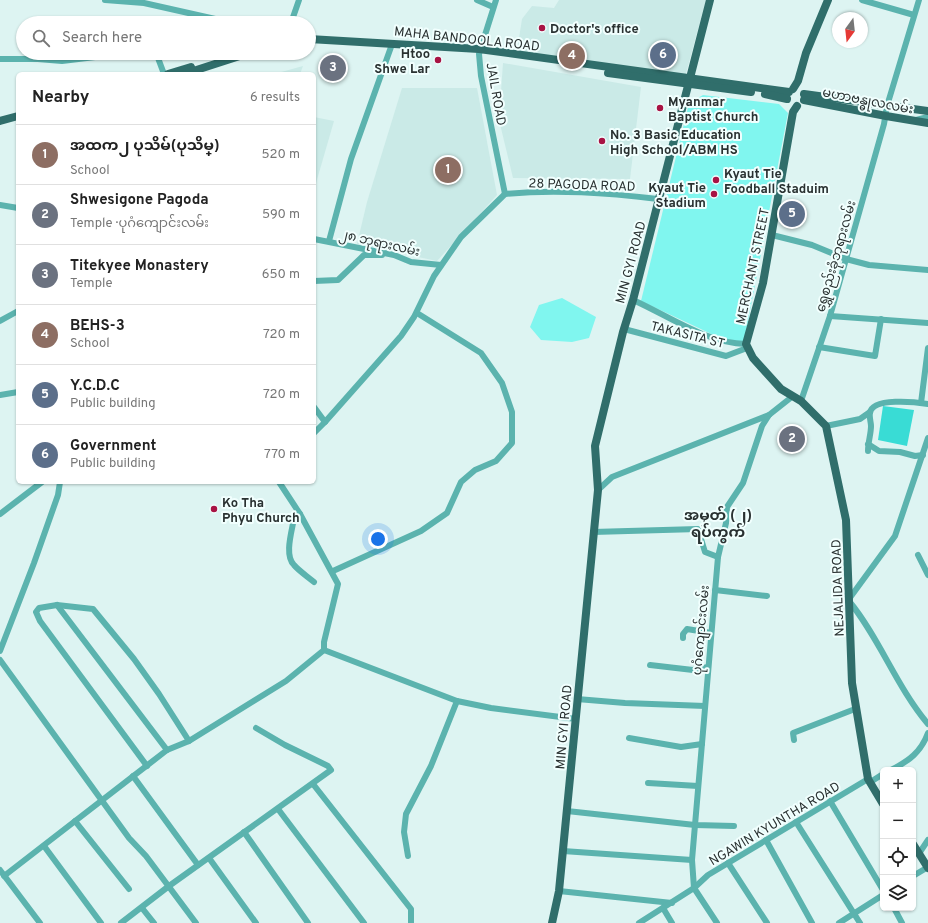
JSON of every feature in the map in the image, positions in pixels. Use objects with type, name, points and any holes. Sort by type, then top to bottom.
[{"type":"main road","name":"MIN GYI ROAD","points":[[552,923],[559,891],[598,490],[595,446],[710,0]]},
{"type":"main road","name":"MERCHANT STREET","points":[[747,346],[763,283],[795,97],[806,54],[828,0]]},
{"type":"main road","name":"MAHA BANDOOLA ROAD","points":[[316,39],[479,52],[795,97]]},
{"type":"main road","name":"MAHA BANDOOLA ROAD","points":[[316,43],[479,52]]},
{"type":"main road","points":[[174,72],[211,60]]},
{"type":"main road","points":[[190,72],[227,60]]},
{"type":"main road","points":[[795,97],[916,109],[928,117]]},
{"type":"main road","name":"မဟာဗန္ဓုလလမ်း","points":[[795,97],[886,116],[914,120],[928,117]]},
{"type":"main road","points":[[0,120],[16,116]]},
{"type":"main road","points":[[0,125],[16,121]]},
{"type":"main road","points":[[747,346],[753,358],[781,389],[801,401],[826,426]]},
{"type":"main road","name":"NEJALIDA ROAD","points":[[826,426],[846,520],[852,682],[856,709],[868,779],[882,803]]},
{"type":"main road","points":[[916,847],[928,868]]},
{"type":"street","points":[[105,0],[142,2],[203,16]]},
{"type":"street","points":[[293,16],[299,0]]},
{"type":"street","points":[[477,0],[493,7]]},
{"type":"street","name":"JAIL ROAD","points":[[496,0],[479,52],[481,76],[505,194]]},
{"type":"street","points":[[862,0],[914,15]]},
{"type":"street","name":"ရွှေစည်းခုံဘုရားလမ်း","points":[[801,401],[830,316],[886,116],[887,106],[919,0]]},
{"type":"street","points":[[329,241],[351,158],[391,47]]},
{"type":"street","points":[[0,59],[16,59]]},
{"type":"street","points":[[50,60],[70,60]]},
{"type":"street","points":[[159,60],[163,72]]},
{"type":"street","name":"28 PAGODA ROAD","points":[[505,194],[558,192],[609,194],[658,199]]},
{"type":"street","points":[[316,430],[402,336],[417,313],[441,265],[461,237],[505,194]]},
{"type":"street","points":[[0,205],[16,208]]},
{"type":"street","points":[[772,235],[812,245],[846,259],[869,265],[928,270]]},
{"type":"street","name":"၂၈ ဘုရားလမ်း","points":[[316,239],[394,256],[410,262],[441,265]]},
{"type":"street","points":[[316,281],[338,280],[364,255],[394,256]]},
{"type":"street","points":[[633,300],[713,338],[747,346]]},
{"type":"street","points":[[0,321],[16,312]]},
{"type":"street","points":[[333,571],[421,531],[447,513],[461,482],[474,470],[496,461],[512,443],[512,412],[502,383],[481,353],[417,313]]},
{"type":"street","points":[[830,316],[928,323]]},
{"type":"street","points":[[819,347],[875,356],[881,320]]},
{"type":"street","name":"TAKASITA ST","points":[[624,329],[726,356],[747,346]]},
{"type":"street","points":[[921,403],[928,348]]},
{"type":"street","points":[[0,395],[16,392]]},
{"type":"street","name":"ပုဂံကျောင်းလမ်း","points":[[694,888],[692,860],[698,786],[718,557],[726,523],[726,507],[743,483],[762,426],[769,415],[793,396]]},
{"type":"street","points":[[826,426],[860,419],[870,412],[878,403],[928,404]]},
{"type":"street","points":[[316,411],[325,422]]},
{"type":"street","points":[[870,412],[871,426],[868,448],[879,451],[900,452],[915,456],[923,455]]},
{"type":"street","points":[[598,490],[612,477],[769,415]]},
{"type":"street","points":[[928,438],[895,536],[849,600],[865,620],[903,692],[928,724]]},
{"type":"street","points":[[0,514],[39,484]]},
{"type":"street","points":[[0,651],[37,555],[58,495],[60,484]]},
{"type":"street","points":[[280,484],[300,514],[333,571],[338,584],[324,642],[324,650]]},
{"type":"street","points":[[300,514],[294,518],[290,539],[290,554],[293,564],[314,582]]},
{"type":"street","points":[[593,532],[698,529],[705,552],[718,557]]},
{"type":"street","points":[[918,555],[928,575]]},
{"type":"street","points":[[715,590],[767,596]]},
{"type":"street","points":[[147,766],[40,621],[36,612],[39,608],[57,605],[93,609],[138,665],[188,740]]},
{"type":"street","points":[[57,605],[167,750]]},
{"type":"street","points":[[683,638],[683,634],[687,629],[711,633]]},
{"type":"street","points":[[324,650],[457,701],[491,708],[576,719]]},
{"type":"street","points":[[40,923],[2,873],[44,846],[167,750],[188,740],[286,681],[324,650]]},
{"type":"street","points":[[0,660],[129,838],[169,886],[196,923]]},
{"type":"street","points":[[650,665],[693,670],[708,667]]},
{"type":"street","points":[[577,698],[625,703],[705,706]]},
{"type":"street","points":[[408,856],[404,832],[406,814],[431,766],[457,701]]},
{"type":"street","points":[[794,740],[792,733],[856,709]]},
{"type":"street","points":[[121,923],[169,886],[314,784],[331,770],[328,766],[285,745],[256,728]]},
{"type":"street","points":[[896,767],[914,756],[924,743],[928,733]]},
{"type":"street","points":[[629,738],[681,747],[702,744]]},
{"type":"street","points":[[133,776],[198,865]]},
{"type":"street","name":"NGAWIN KYUNTHA ROAD","points":[[638,923],[694,888],[708,875],[868,779],[872,781],[880,776]]},
{"type":"street","points":[[648,783],[698,786]]},
{"type":"street","points":[[314,784],[411,909],[411,923]]},
{"type":"street","points":[[830,801],[880,885]]},
{"type":"street","points":[[278,809],[364,923]]},
{"type":"street","points":[[567,811],[696,825],[734,826]]},
{"type":"street","points":[[75,821],[130,889]]},
{"type":"street","points":[[796,822],[860,923]]},
{"type":"street","points":[[244,832],[308,923]]},
{"type":"street","points":[[766,840],[812,923]]},
{"type":"street","points":[[920,852],[928,840]]},
{"type":"street","points":[[44,846],[101,923]]},
{"type":"street","points":[[563,851],[692,860]]},
{"type":"street","points":[[210,858],[256,923]]},
{"type":"street","points":[[728,863],[767,923]]},
{"type":"street","points":[[915,875],[928,868]]},
{"type":"street","points":[[694,888],[717,923]]},
{"type":"street","points":[[559,891],[672,903]]},
{"type":"street","points":[[839,923],[880,897]]},
{"type":"street","points":[[142,908],[154,923]]},
{"type":"street","points":[[662,908],[672,923]]},
{"type":"street","points":[[896,911],[902,923]]},
{"type":"shaded area","points":[[559,0],[706,0],[685,77],[517,51],[522,19],[532,6],[554,8]]},
{"type":"shaded area","points":[[503,63],[641,87],[630,179],[513,178],[499,120]]},
{"type":"shaded area","points":[[303,66],[301,72],[281,72]]},
{"type":"shaded area","points":[[402,88],[477,88],[497,195],[437,261],[357,244],[367,202]]},
{"type":"shaded area","points":[[703,95],[779,104],[788,113],[744,342],[737,346],[641,301],[689,103]]},
{"type":"shaded area","points":[[316,117],[334,121],[316,183]]},
{"type":"shaded area","points":[[562,298],[596,317],[589,338],[572,342],[541,340],[530,327],[539,305]]},
{"type":"shaded area","points":[[883,406],[914,410],[907,446],[878,440]]},
{"type":"place","name":"Doctor's office","points":[[542,28]]},
{"type":"place","name":"Government","points":[[663,55]]},
{"type":"place","name":"BEHS-3","points":[[572,56]]},
{"type":"place","name":"Htoo Shwe Lar","points":[[438,60]]},
{"type":"place","name":"Titekyee Monastery","points":[[333,68]]},
{"type":"place","name":"Myanmar Baptist Church","points":[[660,108]]},
{"type":"place","name":"No. 3 Basic Education High School/ABM HS","points":[[602,141]]},
{"type":"place","name":"အထက၂ ပုသိမ်(ပုသိမ္)","points":[[448,170]]},
{"type":"place","name":"Kyaut Tie Foodball Staduim","points":[[716,180]]},
{"type":"place","name":"Kyaut Tie Stadium","points":[[714,194]]},
{"type":"place","name":"Y.C.D.C","points":[[792,214]]},
{"type":"place","name":"Shwesigone Pagoda","points":[[792,439]]},
{"type":"place","name":"Ko Tha Phyu Church","points":[[214,509]]},
{"type":"district","name":"အမှတ် (၂) ရပ်ကွက်","points":[[718,524]]}]
